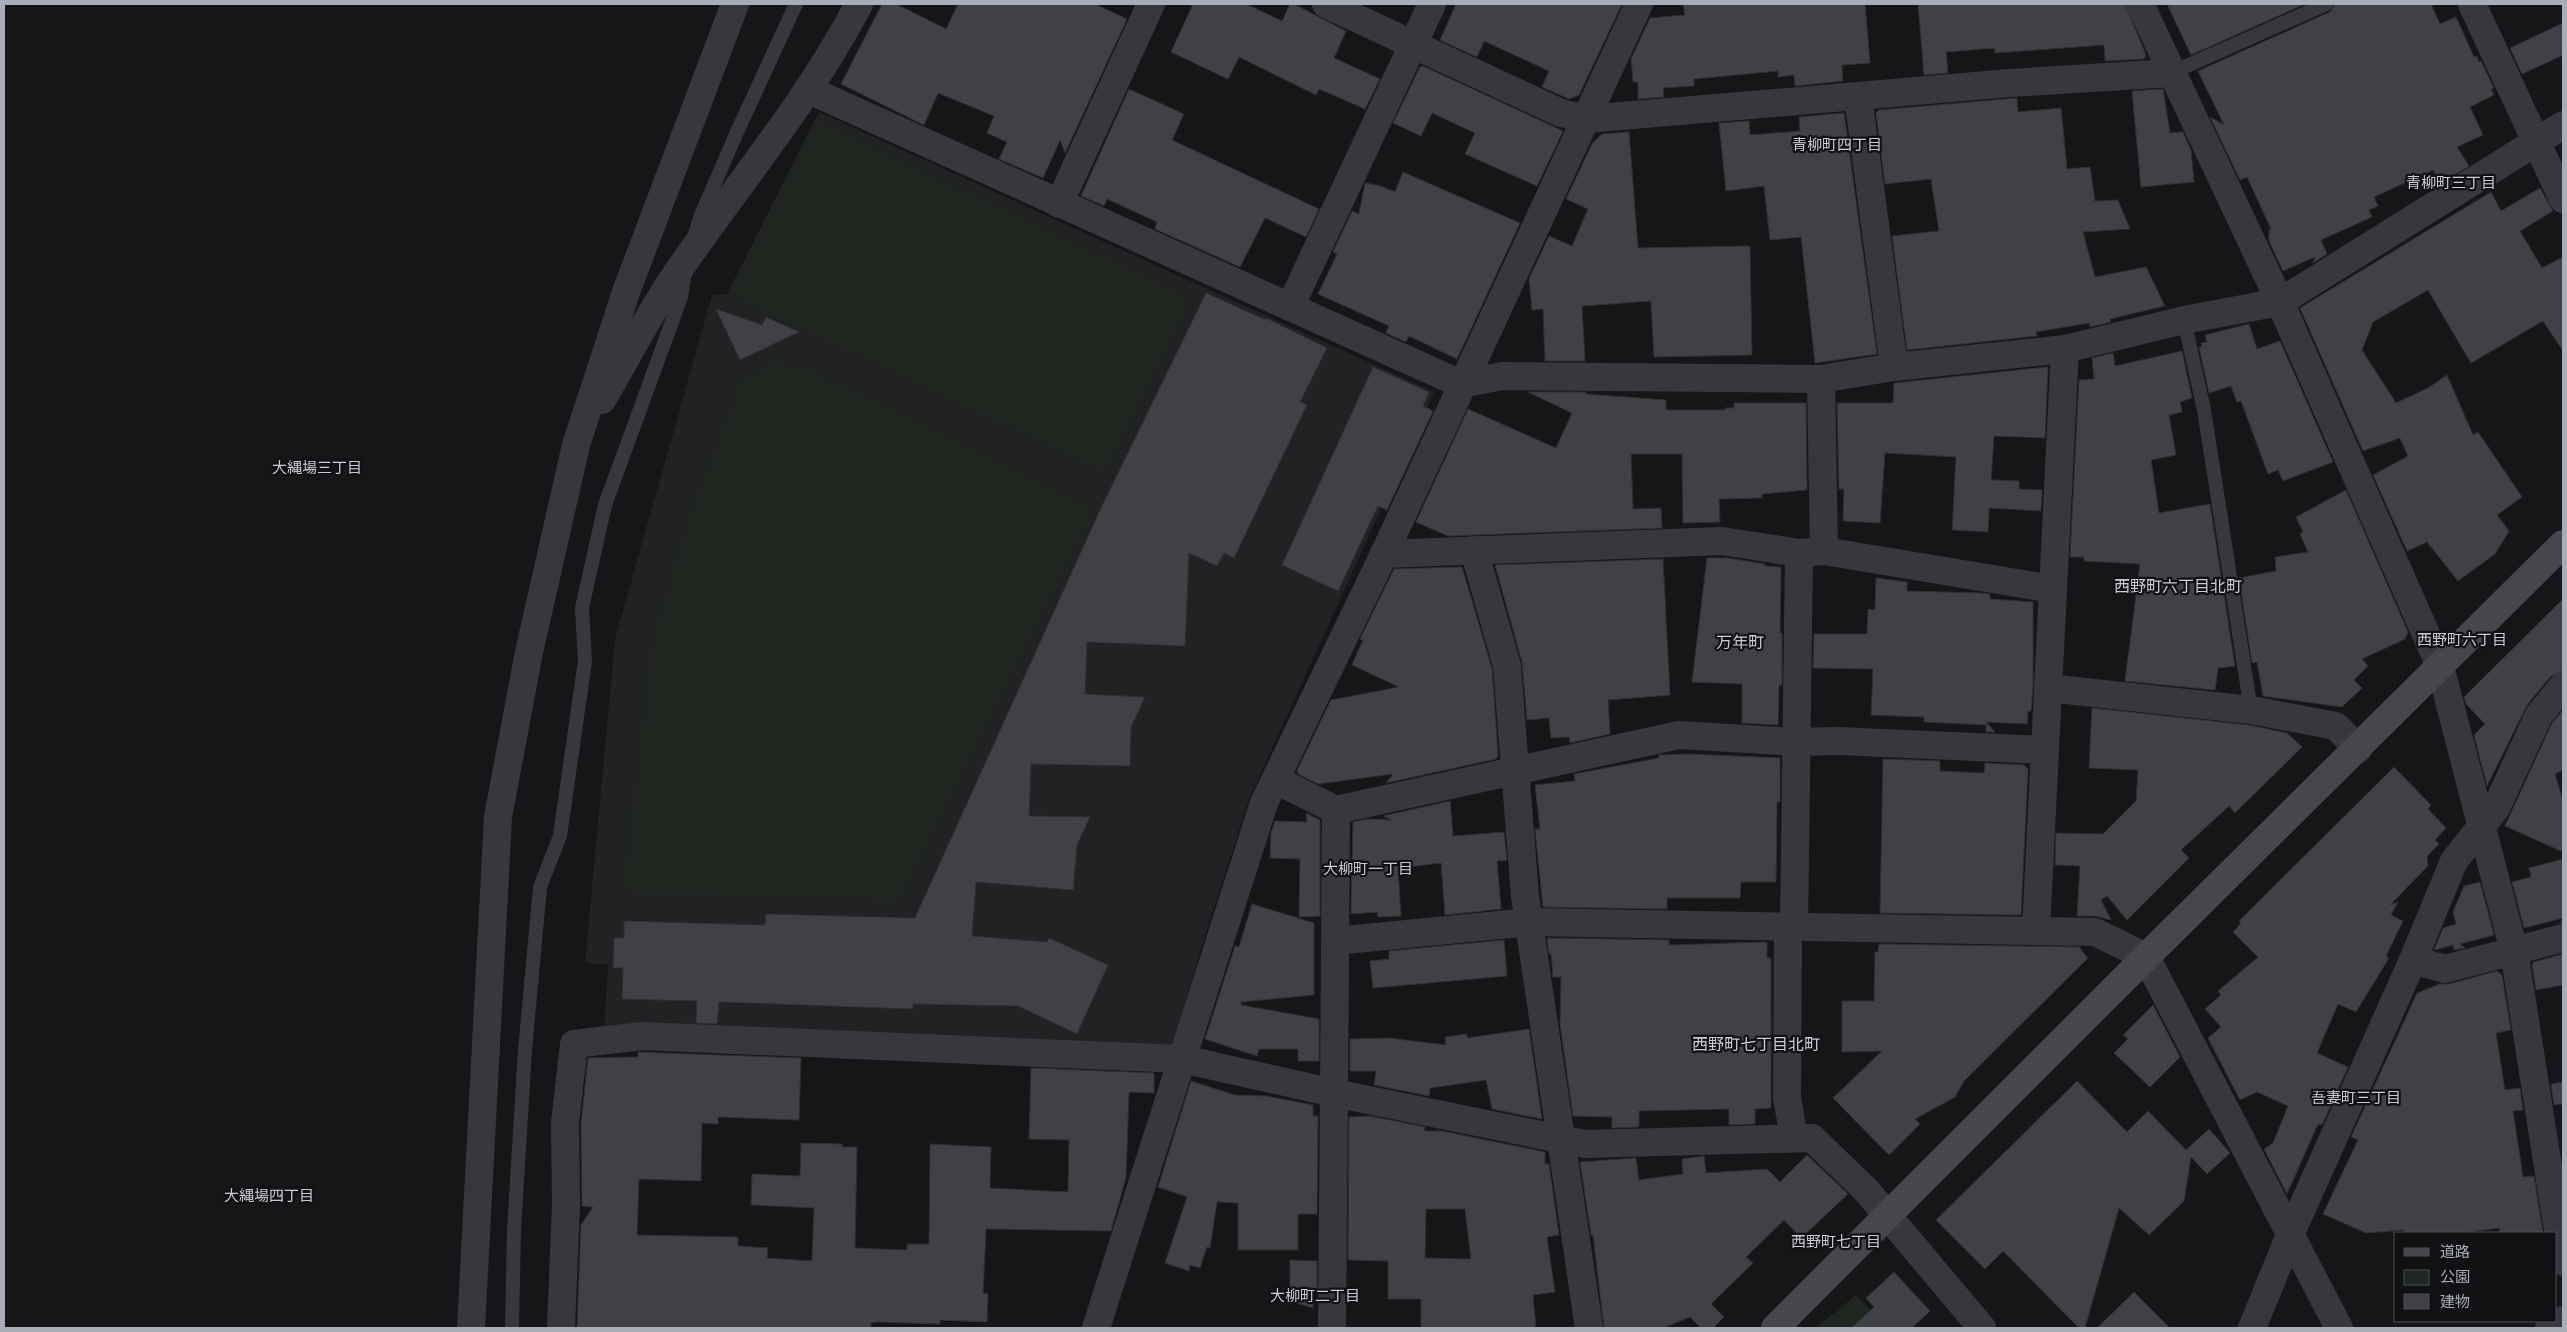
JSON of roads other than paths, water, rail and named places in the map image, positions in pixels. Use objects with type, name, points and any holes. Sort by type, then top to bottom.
[{"type":"street","points":[[471,1328],[498,816],[530,652],[576,445],[626,292],[735,4]]},
{"type":"street","points":[[576,445],[688,256],[809,90],[859,4]]},
{"type":"street","points":[[1059,204],[1151,4]]},
{"type":"street","points":[[1326,4],[1414,43],[1561,113],[1586,119],[2010,83],[2171,73]]},
{"type":"street","points":[[1290,307],[1432,4]]},
{"type":"street","points":[[1096,1328],[1220,933],[1264,803],[1384,554],[1461,384],[1640,4]]},
{"type":"street","points":[[2140,4],[2280,302],[2440,666],[2514,951],[2563,1262]]},
{"type":"street","points":[[2472,4],[2563,199]]},
{"type":"street","points":[[809,90],[1461,384],[1502,376],[1821,379],[1894,368],[2065,349],[2184,320],[2280,302],[2563,125]]},
{"type":"street","points":[[1858,97],[1894,368]]},
{"type":"street","points":[[2036,930],[2065,349]]},
{"type":"street","points":[[1794,1137],[1787,1098],[1797,742],[1812,552],[1821,379]]},
{"type":"street","points":[[1384,554],[1722,541],[1812,552],[2052,589]]},
{"type":"street","points":[[1775,1328],[2563,544]]},
{"type":"street","points":[[1474,550],[1507,666],[1525,896],[1589,1328]]},
{"type":"street","points":[[2252,1328],[2290,1235],[2413,960],[2454,861],[2496,808],[2539,715],[2551,698],[2563,686]]},
{"type":"street","points":[[2048,688],[2251,710],[2336,726],[2358,749]]},
{"type":"street","points":[[1276,780],[1336,810],[1516,769],[1679,735],[1797,742],[1837,741],[2044,750]]},
{"type":"street","points":[[1332,1328],[1336,810]]},
{"type":"street","points":[[1335,941],[1530,922],[2095,932],[2146,957],[2339,1328]]},
{"type":"street","points":[[2413,960],[2444,969],[2563,938]]},
{"type":"street","points":[[561,1328],[566,1204],[565,1123],[574,1044],[642,1036],[1182,1059],[1334,1094],[1562,1141],[1585,1144],[1812,1138],[1866,1190],[1982,1328]]},
{"type":"street","points":[[2549,1328],[2563,1320]]},
{"type":"lane","points":[[512,1328],[514,1230],[525,1050],[540,887],[560,836],[585,661],[582,608],[605,505],[681,297],[688,256],[701,215],[796,4]]},
{"type":"lane","points":[[2171,73],[2326,4]]},
{"type":"lane","points":[[2184,320],[2204,410],[2251,710]]},
{"type":"district","name":"青柳町四丁目","points":[[1837,145]]},
{"type":"district","name":"青柳町三丁目","points":[[2451,183]]},
{"type":"district","name":"大縄場三丁目","points":[[317,468]]},
{"type":"district","name":"西野町六丁目北町","points":[[2178,586]]},
{"type":"district","name":"西野町六丁目","points":[[2462,640]]},
{"type":"district","name":"万年町","points":[[1740,642]]},
{"type":"district","name":"大柳町一丁目","points":[[1368,869]]},
{"type":"district","name":"西野町七丁目北町","points":[[1756,1044]]},
{"type":"district","name":"吾妻町三丁目","points":[[2356,1098]]},
{"type":"district","name":"大縄場四丁目","points":[[269,1196]]},
{"type":"district","name":"西野町七丁目","points":[[1836,1242]]},
{"type":"district","name":"大柳町二丁目","points":[[1315,1296]]}]
